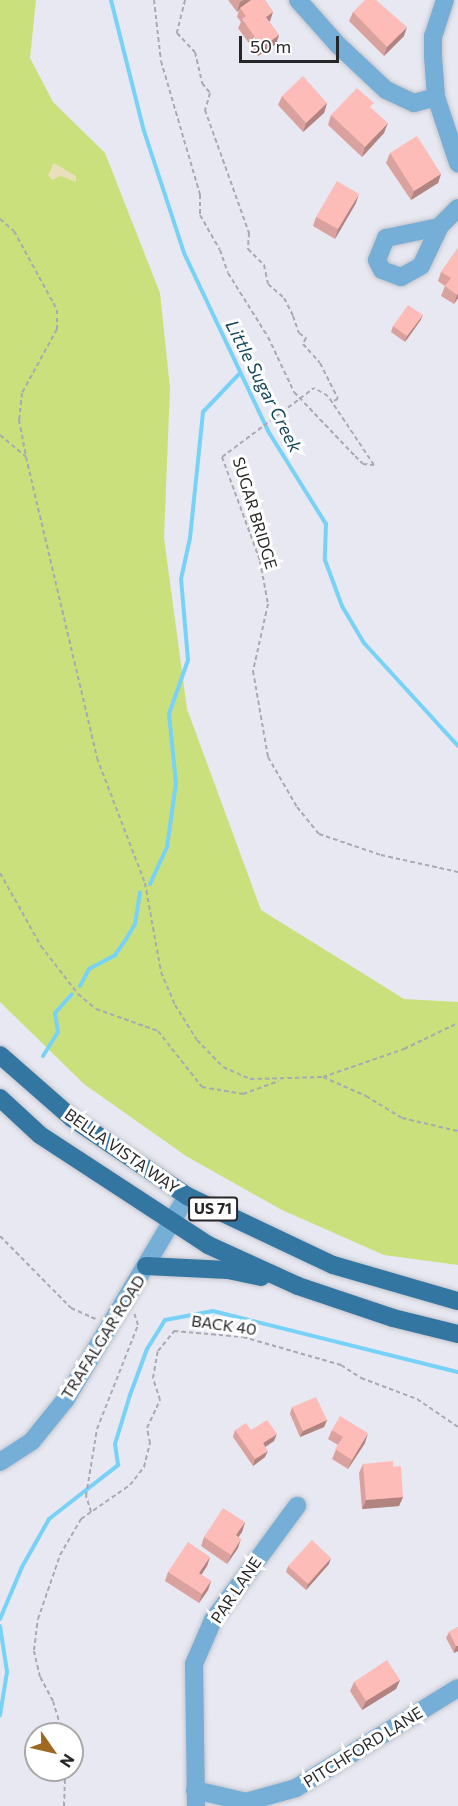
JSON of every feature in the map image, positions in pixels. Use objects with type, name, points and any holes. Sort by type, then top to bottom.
[{"type":"main road","name":"BELLA VISTA WAY","points":[[0,1055],[72,1118],[187,1196],[333,1265],[458,1302]]},
{"type":"main road","name":"BELLA VISTA WAY","points":[[0,1098],[40,1135],[171,1224],[208,1245],[298,1286],[393,1318],[458,1334]]},
{"type":"main road","points":[[147,1266],[228,1270],[298,1286]]},
{"type":"street","points":[[298,0],[338,45],[386,90],[414,104],[436,97]]},
{"type":"street","points":[[445,0],[433,36],[436,97],[458,163]]},
{"type":"street","points":[[440,226],[458,208]]},
{"type":"street","name":"TRAFALGAR ROAD","points":[[0,1462],[32,1441],[66,1399],[187,1196]]},
{"type":"street","name":"PAR LANE","points":[[195,1798],[194,1664],[213,1620],[297,1506]]},
{"type":"street","name":"PITCHFORD LANE","points":[[195,1798],[246,1802],[296,1788],[458,1688]]},
{"type":"path","name":"SUGAR BRIDGE","points":[[154,0],[161,61],[200,194],[200,215],[294,392],[363,464],[374,465],[328,396],[314,388],[222,457],[260,561],[268,604],[253,671],[268,757],[319,834],[381,855],[458,872]]},
{"type":"path","points":[[185,0],[177,33],[195,52],[202,83],[210,93],[205,110],[249,233],[248,249],[268,272],[268,284],[284,298],[299,333],[306,338],[303,344],[320,363],[338,399],[334,402],[328,396]]},
{"type":"path","points":[[0,219],[14,231],[57,310],[57,329],[22,393],[19,420],[78,689],[97,758],[145,882],[161,972],[175,1005],[197,1040],[223,1067],[250,1079],[282,1080],[323,1077],[404,1049],[458,1023]]},
{"type":"path","points":[[0,435],[26,458]]},
{"type":"path","points":[[0,873],[41,946],[78,994],[96,1009],[158,1031],[202,1086],[217,1092],[243,1094],[282,1080]]},
{"type":"path","points":[[323,1077],[366,1096],[402,1118],[458,1131]]},
{"type":"path","name":"BACK 40","points":[[59,1722],[53,1701],[40,1677],[34,1650],[38,1619],[60,1555],[81,1519],[130,1485],[144,1467],[150,1443],[147,1428],[160,1400],[153,1377],[158,1351],[174,1331],[243,1337],[341,1365],[361,1378],[417,1400],[458,1427]]},
{"type":"path","points":[[64,1806],[65,1782]]},
{"type":"green space","points":[[0,0],[36,0],[30,58],[53,102],[105,153],[160,293],[170,388],[164,538],[187,709],[261,910],[404,999],[458,1002],[458,1265],[384,1255],[282,1210],[186,1156],[84,1084],[0,1002]]},
{"type":"sand","points":[[54,163],[76,176],[76,182],[61,176],[52,180],[48,175]]},
{"type":"building","points":[[251,0],[265,0],[273,12],[266,17],[279,35],[262,47],[242,19],[246,16],[240,8]]},
{"type":"building","points":[[365,0],[376,0],[407,27],[387,47],[353,12]]},
{"type":"building","points":[[303,76],[327,103],[306,123],[282,96]]},
{"type":"building","points":[[357,88],[374,103],[370,107],[388,123],[365,147],[331,115]]},
{"type":"building","points":[[417,136],[441,174],[414,191],[390,153]]},
{"type":"building","points":[[337,181],[359,194],[338,229],[316,217]]},
{"type":"building","points":[[458,248],[457,295],[445,286],[451,278],[441,272]]},
{"type":"building","points":[[408,305],[423,315],[407,336],[393,326]]},
{"type":"building","points":[[316,1397],[327,1420],[303,1431],[292,1407]]},
{"type":"building","points":[[340,1416],[368,1433],[352,1460],[335,1449],[343,1437],[332,1430]]},
{"type":"building","points":[[267,1420],[277,1434],[263,1443],[268,1451],[255,1459],[235,1430],[246,1423],[251,1430]]},
{"type":"building","points":[[393,1461],[393,1467],[401,1466],[403,1497],[366,1500],[363,1464]]},
{"type":"building","points":[[223,1508],[245,1522],[236,1535],[241,1539],[231,1555],[204,1537]]},
{"type":"building","points":[[312,1540],[331,1558],[308,1584],[288,1566]]},
{"type":"building","points":[[188,1542],[210,1557],[199,1573],[211,1581],[202,1594],[168,1572]]},
{"type":"building","points":[[458,1627],[458,1646],[456,1646],[449,1632]]},
{"type":"building","points":[[387,1660],[400,1680],[366,1701],[354,1682]]},
{"type":"waterway","name":"Little Sugar Creek","points":[[111,0],[144,131],[184,253],[268,431],[326,524],[325,560],[342,606],[364,643],[458,746]]},
{"type":"waterway","points":[[150,884],[167,847],[176,783],[169,714],[188,660],[181,579],[190,538],[203,412],[240,373]]},
{"type":"waterway","points":[[80,986],[89,969],[115,955],[126,939],[135,924],[140,892]]},
{"type":"waterway","points":[[43,1056],[58,1032],[55,1013],[72,994]]},
{"type":"waterway","points":[[0,1619],[22,1567],[49,1519],[118,1465],[115,1444],[130,1395],[147,1349],[165,1320],[213,1311],[458,1372]]},
{"type":"waterway","points":[[0,1626],[7,1672],[0,1715]]}]
